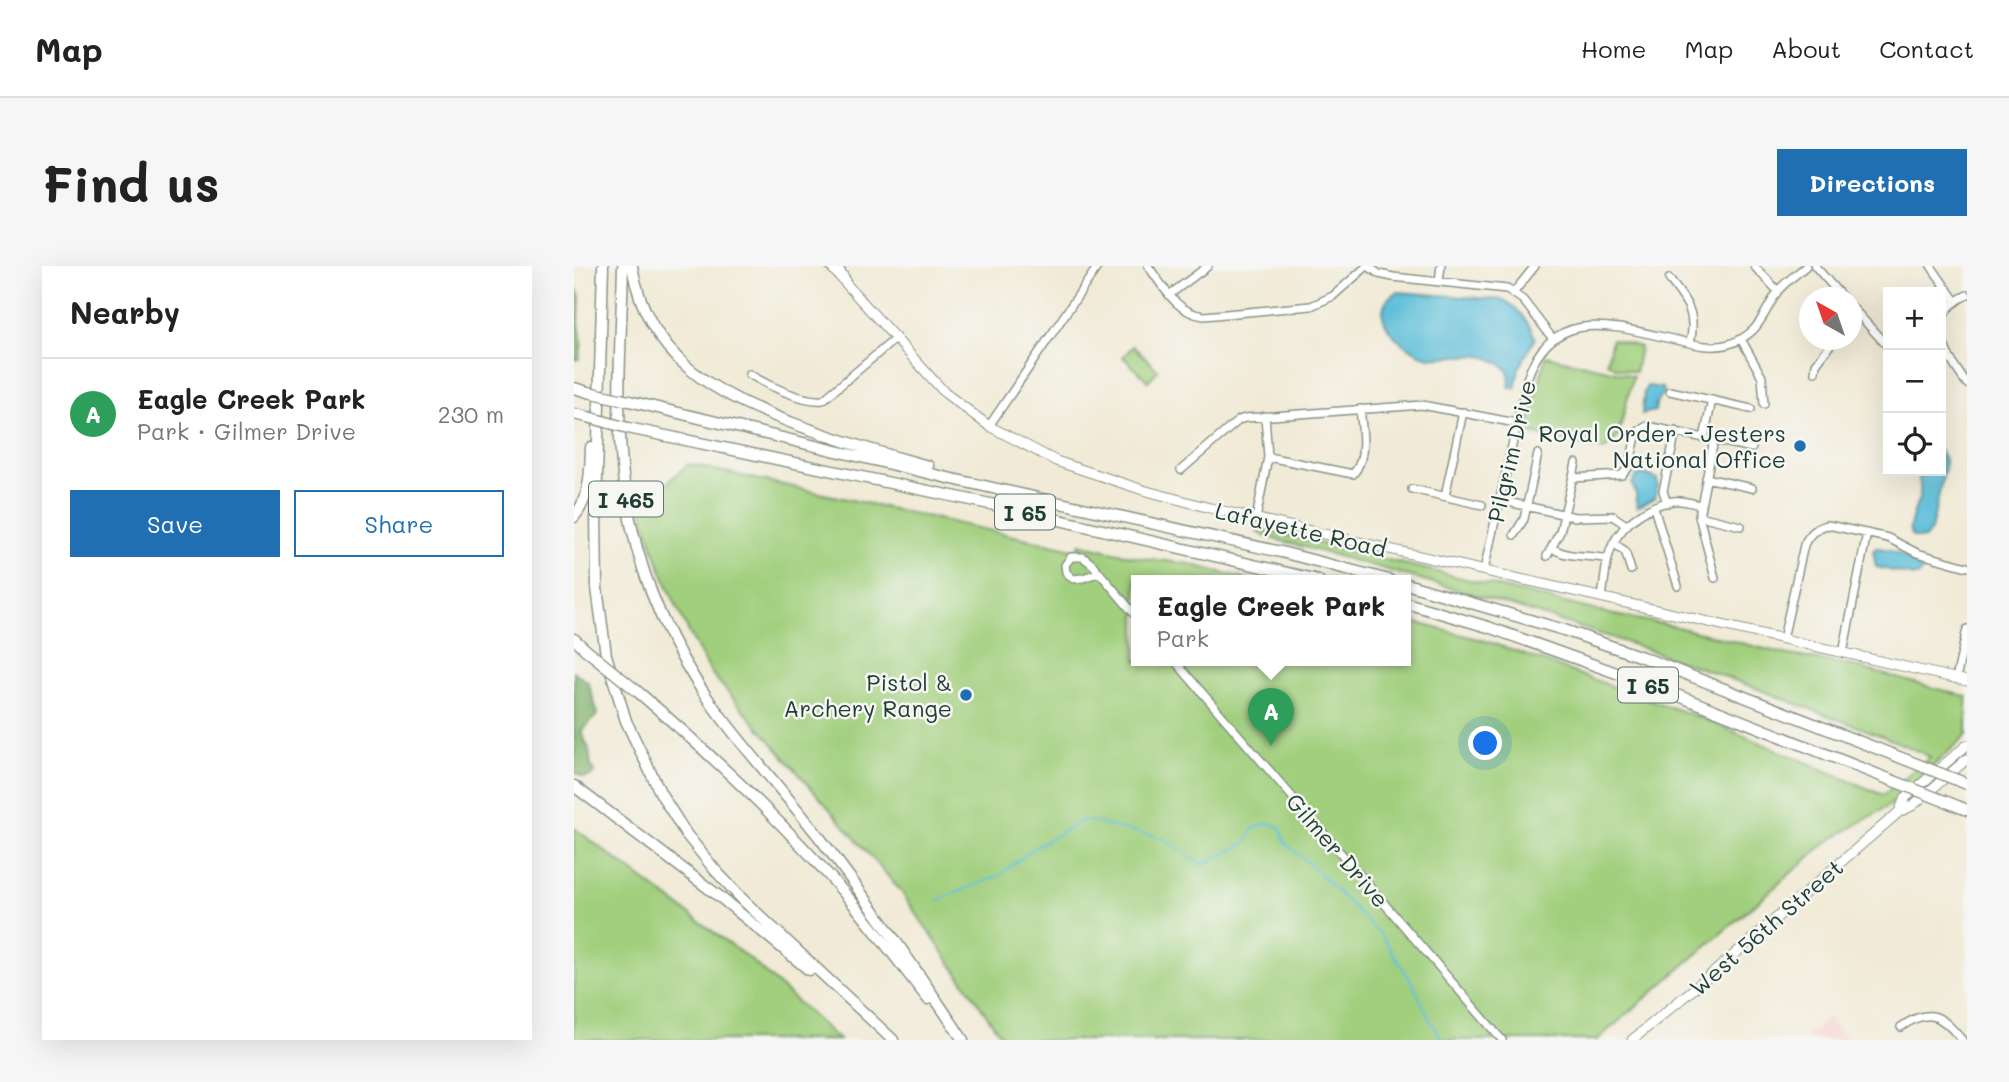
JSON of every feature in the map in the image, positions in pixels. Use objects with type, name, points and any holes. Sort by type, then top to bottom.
[{"type":"highway","points":[[574,517],[581,507],[589,484],[596,309],[602,266]]},
{"type":"highway","name":"I 465","points":[[602,266],[596,571],[601,631],[615,687],[639,753],[660,794],[686,834],[715,870],[825,979],[892,1040]]},
{"type":"highway","name":"I 465","points":[[623,266],[620,415],[623,481],[636,547],[659,612],[679,653],[709,700],[858,888],[962,1040]]},
{"type":"highway","points":[[632,266],[639,295],[657,332],[676,357],[710,386],[753,407],[812,430],[994,486]]},
{"type":"highway","name":"I 65","points":[[574,388],[1370,575]]},
{"type":"highway","name":"I 65","points":[[574,414],[628,428],[990,503],[1297,575]]},
{"type":"highway","name":"I 65","points":[[1411,585],[1616,648],[1724,687],[1967,784]]},
{"type":"highway","name":"I 65","points":[[1411,604],[1488,627],[1652,686],[1967,810]]},
{"type":"highway","points":[[574,639],[717,762],[816,862],[852,902],[962,1040]]},
{"type":"highway","points":[[574,786],[701,881],[806,968],[825,979]]},
{"type":"main road","name":"Lafayette Road","points":[[833,266],[945,393],[989,426],[1056,461],[1143,490],[1255,519],[1967,681]]},
{"type":"main road","name":"West 56th Street","points":[[1899,812],[1905,798],[1967,745]]},
{"type":"main road","name":"West 56th Street","points":[[1632,1040],[1899,812],[1912,806],[1967,759]]},
{"type":"street","points":[[989,426],[1098,266]]},
{"type":"street","points":[[1148,266],[1182,309],[1201,316],[1302,309],[1332,296],[1367,266],[1385,276],[1501,287],[1514,292],[1526,303],[1553,339],[1578,327],[1599,325],[1718,346],[1741,339],[1762,321],[1779,291],[1806,266]]},
{"type":"street","points":[[1169,295],[1208,266]]},
{"type":"street","points":[[1439,281],[1441,266]]},
{"type":"street","points":[[1514,292],[1535,266]]},
{"type":"street","points":[[1754,266],[1779,291]]},
{"type":"street","points":[[1815,266],[1833,287]]},
{"type":"street","points":[[1931,266],[1956,302]]},
{"type":"street","points":[[1670,279],[1691,310],[1693,325],[1690,343]]},
{"type":"street","points":[[1946,315],[1956,302],[1967,295]]},
{"type":"street","points":[[1862,319],[1883,342]]},
{"type":"street","points":[[749,374],[766,384],[813,400],[823,400],[896,338]]},
{"type":"street","name":"Pilgrim Drive","points":[[1484,570],[1532,365],[1553,339]]},
{"type":"street","points":[[1741,339],[1761,375],[1764,404]]},
{"type":"street","points":[[1815,372],[1816,364],[1826,350]]},
{"type":"street","points":[[1943,350],[1967,384]]},
{"type":"street","points":[[1670,391],[1751,409]]},
{"type":"street","points":[[1704,438],[1712,400]]},
{"type":"street","points":[[1181,470],[1239,420],[1265,416],[1422,405],[1517,423]]},
{"type":"street","points":[[1268,457],[1354,474],[1363,448],[1360,409]]},
{"type":"street","points":[[1445,496],[1463,412]]},
{"type":"street","points":[[1255,519],[1268,457],[1265,416]]},
{"type":"street","points":[[1573,478],[1622,475],[1629,467],[1636,435],[1642,427],[1649,425],[1752,448]]},
{"type":"street","points":[[1667,503],[1663,491],[1676,431]]},
{"type":"street","points":[[1714,440],[1699,516],[1715,578]]},
{"type":"street","points":[[1514,535],[1524,519],[1538,454]]},
{"type":"street","points":[[1547,556],[1559,537],[1576,463]]},
{"type":"street","points":[[1706,478],[1752,488]]},
{"type":"street","points":[[1412,489],[1482,505]]},
{"type":"street","points":[[1499,500],[1575,517],[1613,516],[1626,525]]},
{"type":"street","points":[[1602,597],[1613,543],[1626,525],[1642,513],[1677,500],[1700,505]]},
{"type":"street","points":[[1654,508],[1678,586]]},
{"type":"street","points":[[1699,516],[1741,526]]},
{"type":"street","points":[[1783,639],[1801,555],[1807,538],[1816,529],[1829,525],[1888,538],[1928,558],[1967,566]]},
{"type":"street","points":[[1843,653],[1867,533]]},
{"type":"street","points":[[1613,543],[1625,551],[1631,570]]},
{"type":"street","points":[[1552,548],[1570,556],[1608,559]]},
{"type":"street","points":[[1098,573],[1131,611]]},
{"type":"street","points":[[1956,679],[1967,629]]},
{"type":"street","name":"Gilmer Drive","points":[[1179,666],[1502,1040]]},
{"type":"street","points":[[1901,1027],[1916,1017],[1931,1015],[1945,1021],[1962,1040]]},
{"type":"shaded area","points":[[1828,1018],[1847,1040],[1803,1040]]},
{"type":"green space","points":[[574,284],[580,296],[579,323],[582,343],[579,359],[574,360]]},
{"type":"green space","points":[[1612,339],[1640,347],[1635,372],[1617,368],[1607,362]]},
{"type":"green space","points":[[1133,346],[1158,370],[1148,381],[1123,357]]},
{"type":"green space","points":[[1546,356],[1633,376],[1618,437],[1604,450],[1526,432]]},
{"type":"green space","points":[[688,464],[1078,550],[1080,544],[1135,557],[1189,564],[1231,575],[1131,575],[1131,666],[1411,666],[1411,621],[1489,642],[1709,721],[1883,795],[1930,757],[1881,735],[1668,657],[1411,575],[1274,539],[1258,533],[1256,528],[1614,615],[1673,626],[1789,655],[1849,665],[1967,697],[1967,735],[1890,805],[1827,842],[1597,1040],[1004,1040],[900,890],[712,674],[680,614],[662,572],[641,507]]},
{"type":"green space","points":[[574,672],[588,682],[598,714],[581,731],[595,773],[587,777],[574,772]]},
{"type":"green space","points":[[574,828],[751,960],[839,1040],[574,1040]]},
{"type":"water","points":[[1399,292],[1504,300],[1514,307],[1527,321],[1535,338],[1519,368],[1515,389],[1509,387],[1510,377],[1507,370],[1491,359],[1469,355],[1424,356],[1400,341],[1387,326],[1383,311],[1388,299]]},
{"type":"water","points":[[1647,386],[1662,388],[1663,393],[1656,403],[1655,411],[1642,414],[1644,392]]},
{"type":"water","points":[[1645,474],[1657,479],[1655,498],[1637,507],[1632,484],[1637,475]]},
{"type":"water","points":[[1918,476],[1943,476],[1931,530],[1925,538],[1916,538],[1911,535],[1910,530],[1920,485]]},
{"type":"water","points":[[1877,548],[1902,555],[1922,571],[1918,576],[1914,576],[1876,567],[1873,551]]},
{"type":"waterway","points":[[938,900],[998,876],[1037,846],[1084,820],[1163,838],[1202,865],[1246,843],[1254,828],[1268,823],[1280,827],[1285,843],[1311,865],[1381,935],[1413,984],[1443,1040]]},
{"type":"place","name":"Royal Order - Jesters National Office","points":[[1800,446]]},
{"type":"place","name":"Pistol & Archery Range","points":[[966,695]]},
{"type":"place","name":"Eagle Creek Park","points":[[1271,746]]}]
